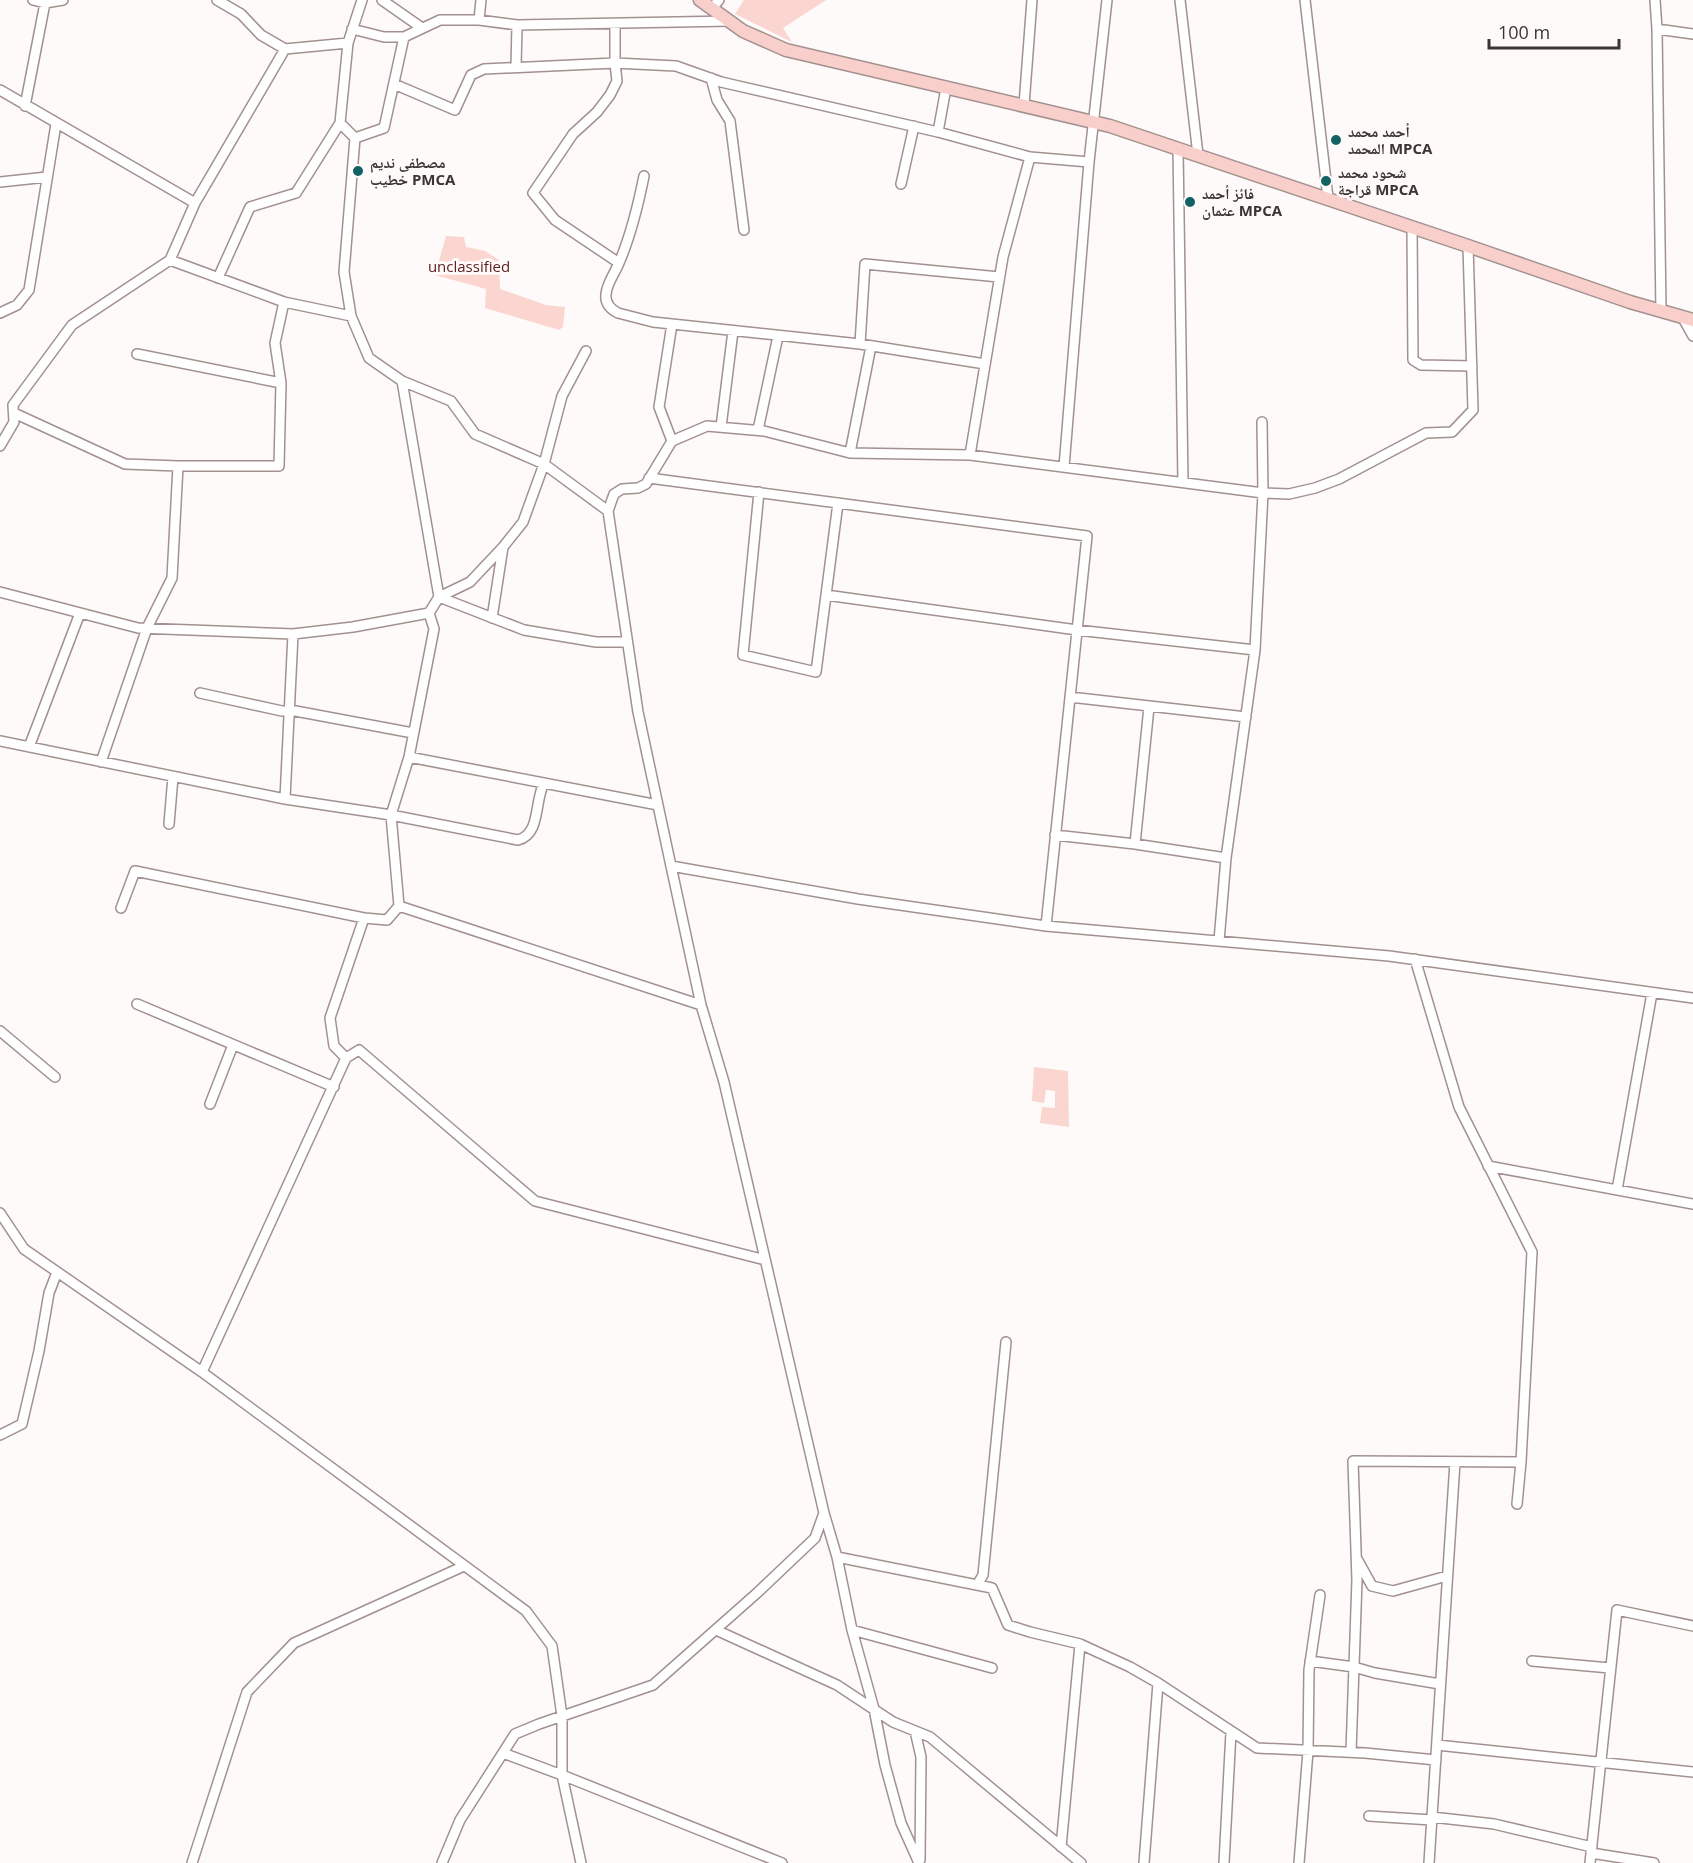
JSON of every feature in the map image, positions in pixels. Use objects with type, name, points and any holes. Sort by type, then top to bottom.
[{"type":"street","points":[[33,0],[45,3],[63,0]]},
{"type":"street","points":[[217,0],[242,14],[261,35],[285,49],[348,43]]},
{"type":"street","points":[[218,278],[250,207],[296,193],[340,123],[348,43],[362,0]]},
{"type":"street","points":[[382,0],[422,28]]},
{"type":"street","points":[[479,20],[481,0]]},
{"type":"street","points":[[700,0],[715,4],[730,21],[743,31],[786,50],[1095,122],[1328,198],[1661,312],[1688,319],[1693,336]]},
{"type":"street","points":[[1024,105],[1032,0]]},
{"type":"street","points":[[1064,467],[1089,162],[1107,0]]},
{"type":"street","points":[[1180,0],[1198,155]]},
{"type":"street","points":[[1305,0],[1328,198]]},
{"type":"street","points":[[1655,0],[1661,312]]},
{"type":"street","points":[[25,106],[45,3]]},
{"type":"street","points":[[352,29],[384,36],[404,37],[440,20],[479,20],[517,25],[730,21]]},
{"type":"street","points":[[615,24],[617,81],[597,112],[573,134],[533,193],[555,220],[619,263]]},
{"type":"street","points":[[516,67],[517,25]]},
{"type":"street","points":[[1657,29],[1693,34]]},
{"type":"street","points":[[355,138],[384,128],[404,37]]},
{"type":"street","points":[[0,446],[14,422],[13,405],[72,325],[170,260],[195,203],[285,49]]},
{"type":"street","points":[[394,84],[455,110],[471,75],[484,69],[615,63],[676,66],[732,85],[915,126],[1030,157],[1089,162]]},
{"type":"street","points":[[711,78],[717,100],[730,122],[744,230]]},
{"type":"street","points":[[938,132],[946,88]]},
{"type":"street","points":[[0,90],[195,203]]},
{"type":"street","points":[[340,123],[355,138],[344,272],[351,316],[369,358],[402,381],[451,401],[475,434],[544,464],[608,511]]},
{"type":"street","points":[[0,313],[16,305],[29,290],[56,124]]},
{"type":"street","points":[[901,183],[915,126]]},
{"type":"street","points":[[1178,149],[1183,482]]},
{"type":"street","points":[[970,455],[1003,257],[1030,157]]},
{"type":"street","points":[[644,176],[636,214],[619,263],[606,290],[607,301],[618,313],[653,322],[860,344],[985,364]]},
{"type":"street","points":[[0,182],[47,177]]},
{"type":"street","points":[[1412,227],[1413,360],[1421,365],[1472,366]]},
{"type":"street","points":[[919,1863],[901,1822],[885,1765],[874,1708],[852,1630],[837,1557],[824,1513],[724,1082],[701,1005],[638,712],[608,511],[614,495],[622,489],[638,488],[646,484],[672,441],[707,426],[758,430],[850,453],[970,455],[1263,493],[1289,494],[1315,488],[1339,479],[1426,433],[1452,432],[1473,410],[1468,246]]},
{"type":"street","points":[[170,260],[284,302],[351,316]]},
{"type":"street","points":[[860,344],[865,264],[999,277]]},
{"type":"street","points":[[14,412],[125,464],[279,466],[281,382],[274,343],[284,302]]},
{"type":"street","points":[[672,324],[659,407],[672,441]]},
{"type":"street","points":[[721,427],[733,331]]},
{"type":"street","points":[[758,430],[778,336]]},
{"type":"street","points":[[850,453],[872,346]]},
{"type":"street","points":[[0,592],[138,628],[293,634],[353,627],[429,612],[439,597],[470,582],[523,522],[544,464],[562,396],[586,351]]},
{"type":"street","points":[[137,354],[281,382]]},
{"type":"street","points":[[402,381],[439,597]]},
{"type":"street","points":[[1219,941],[1226,858],[1255,650],[1263,493],[1262,422]]},
{"type":"street","points":[[101,762],[147,628],[172,578],[178,466]]},
{"type":"street","points":[[649,478],[1087,536],[1046,926]]},
{"type":"street","points":[[759,492],[743,655],[816,672],[837,503]]},
{"type":"street","points":[[492,618],[503,547]]},
{"type":"street","points":[[826,595],[1077,630],[1255,650]]},
{"type":"street","points":[[439,597],[524,630],[596,642],[627,642]]},
{"type":"street","points":[[121,908],[135,871],[364,918],[387,920],[399,906],[391,815],[409,757],[434,629],[429,612]]},
{"type":"street","points":[[29,747],[80,613]]},
{"type":"street","points":[[285,800],[293,634]]},
{"type":"street","points":[[200,693],[282,711],[290,710],[413,733]]},
{"type":"street","points":[[1070,698],[1246,717]]},
{"type":"street","points":[[1135,844],[1149,707]]},
{"type":"street","points":[[0,741],[285,800],[391,815],[518,840],[526,838],[531,832],[544,783]]},
{"type":"street","points":[[409,757],[658,805]]},
{"type":"street","points":[[169,824],[173,777]]},
{"type":"street","points":[[1055,835],[1226,858]]},
{"type":"street","points":[[670,866],[858,899],[1046,926],[1415,959],[1693,998]]},
{"type":"street","points":[[399,906],[701,1005]]},
{"type":"street","points":[[346,1058],[334,1047],[330,1018],[364,918]]},
{"type":"street","points":[[1415,959],[1459,1107],[1532,1252],[1517,1504]]},
{"type":"street","points":[[1617,1190],[1652,993]]},
{"type":"street","points":[[137,1004],[334,1087]]},
{"type":"street","points":[[0,1031],[55,1077]]},
{"type":"street","points":[[210,1104],[233,1045]]},
{"type":"street","points":[[202,1372],[346,1058],[359,1050],[535,1201],[765,1260]]},
{"type":"street","points":[[1488,1166],[1693,1204]]},
{"type":"street","points":[[0,1213],[24,1249],[202,1372],[526,1611],[552,1646],[562,1716],[562,1775],[581,1863]]},
{"type":"street","points":[[0,1435],[22,1424],[39,1351],[49,1293],[57,1272]]},
{"type":"street","points":[[978,1585],[982,1575],[1006,1342]]},
{"type":"street","points":[[1351,1752],[1356,1557],[1353,1461],[1521,1462]]},
{"type":"street","points":[[1430,1863],[1455,1462]]},
{"type":"street","points":[[441,1863],[460,1820],[515,1734],[653,1686],[815,1538],[824,1513]]},
{"type":"street","points":[[837,1557],[992,1588],[1008,1625],[1080,1644],[1130,1667],[1257,1748],[1351,1752],[1436,1760]]},
{"type":"street","points":[[1356,1557],[1371,1586],[1393,1592],[1447,1576]]},
{"type":"street","points":[[192,1863],[248,1692],[294,1643],[464,1566]]},
{"type":"street","points":[[1299,1863],[1308,1751],[1310,1661],[1320,1595]]},
{"type":"street","points":[[1591,1854],[1617,1610],[1693,1626]]},
{"type":"street","points":[[716,1630],[837,1685],[893,1722],[930,1737],[1081,1863]]},
{"type":"street","points":[[852,1630],[992,1668]]},
{"type":"street","points":[[1061,1847],[1080,1644]]},
{"type":"street","points":[[1310,1661],[1440,1683]]},
{"type":"street","points":[[1532,1661],[1610,1668]]},
{"type":"street","points":[[1144,1863],[1158,1683]]},
{"type":"street","points":[[915,1731],[921,1757],[919,1863]]},
{"type":"street","points":[[1224,1863],[1231,1732]]},
{"type":"street","points":[[1437,1745],[1693,1772]]},
{"type":"street","points":[[502,1754],[562,1775],[782,1863]]},
{"type":"street","points":[[1370,1816],[1432,1818],[1494,1824],[1591,1854],[1654,1863]]},
{"type":"green space","points":[[744,0],[826,0],[783,28],[792,42],[735,14]]},
{"type":"green space","name":"unclassified","points":[[446,236],[464,237],[466,247],[485,251],[499,260],[500,289],[546,305],[565,307],[563,327],[559,330],[485,308],[486,289],[435,275]]},
{"type":"green space","points":[[1034,1067],[1068,1071],[1069,1127],[1040,1123],[1042,1107],[1055,1108],[1055,1091],[1046,1090],[1044,1103],[1032,1101]]},
{"type":"place","name":"أحمد محمد المحمد MPCA","points":[[1336,140]]},
{"type":"place","name":"مصطفى نديم خطيب PMCA","points":[[358,171]]},
{"type":"place","name":"شحود محمد قراجة MPCA","points":[[1326,181]]},
{"type":"place","name":"فائز أحمد عثمان MPCA","points":[[1190,202]]}]
